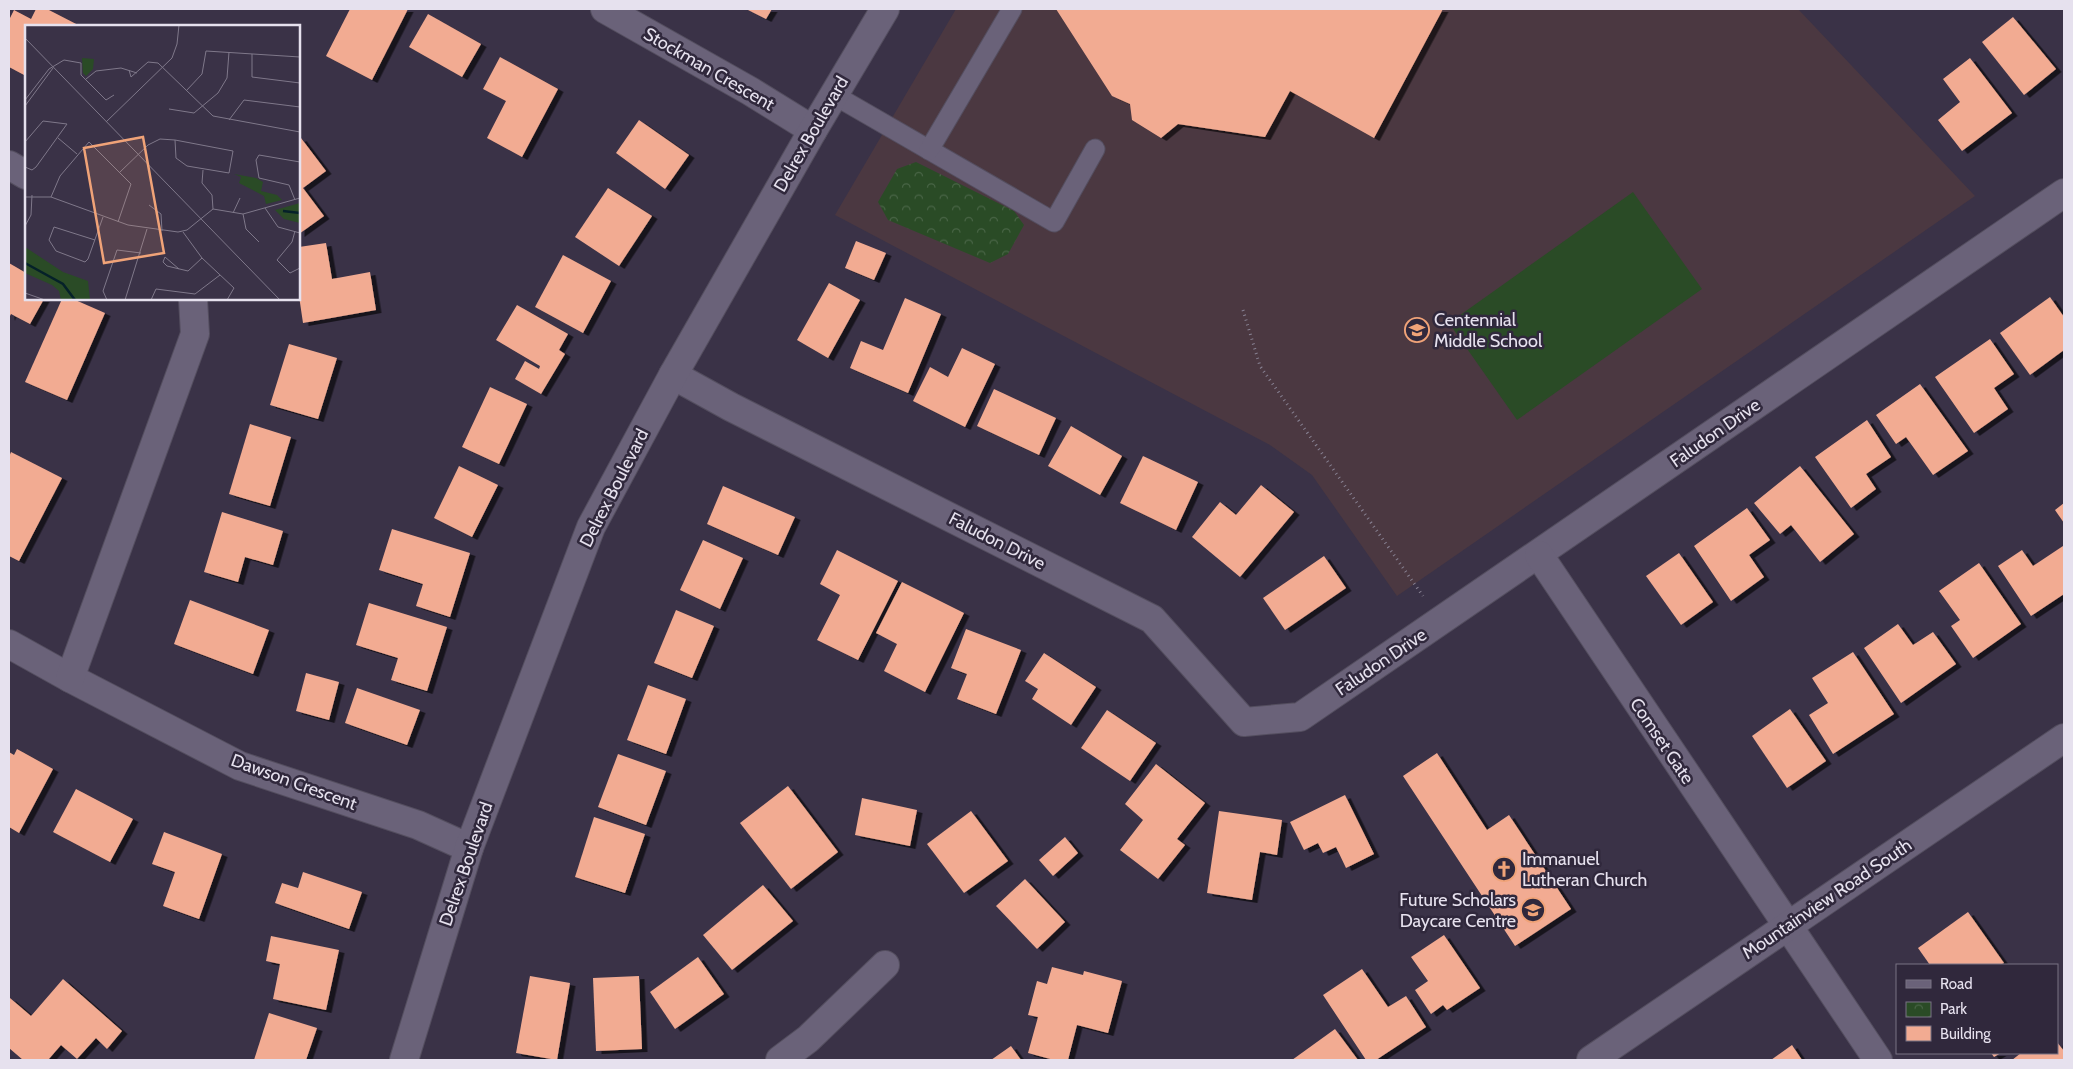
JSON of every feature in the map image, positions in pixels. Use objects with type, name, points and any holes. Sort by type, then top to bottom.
[{"type":"street","name":"Stockman Crescent","points":[[605,9],[750,91],[813,130]]},
{"type":"street","name":"Delrex Boulevard","points":[[404,1060],[469,848],[591,527],[673,376],[813,130],[885,9]]},
{"type":"street","points":[[9,165],[25,174]]},
{"type":"street","name":"Faludon Drive","points":[[673,376],[1152,619],[1244,722],[1300,717],[1539,555],[2064,193]]},
{"type":"street","points":[[70,678],[195,334],[193,300]]},
{"type":"street","name":"Comset Gate","points":[[1539,555],[1878,1060]]},
{"type":"street","name":"Dawson Crescent","points":[[9,644],[70,678],[240,766],[418,825],[469,848]]},
{"type":"street","name":"Mountainview Road South","points":[[1591,1060],[2064,738]]},
{"type":"street","points":[[780,1060],[808,1040],[884,965]]},
{"type":"lane","points":[[929,150],[1012,9]]},
{"type":"lane","points":[[834,95],[1054,222],[1095,149]]},
{"type":"path","points":[[1243,310],[1260,366],[1440,622]]},
{"type":"shaded area","name":"Centennial Middle School","points":[[956,9],[1798,9],[1975,196],[1397,596],[1312,475],[1270,445],[835,215]]},
{"type":"green space","points":[[916,162],[1014,211],[1024,225],[1008,254],[990,263],[888,220],[878,202],[897,169]]},
{"type":"green space","points":[[1633,192],[1702,289],[1517,420],[1449,323]]},
{"type":"building","points":[[36,9],[47,9],[78,25],[25,25],[25,75],[9,67],[9,20],[14,10],[31,19]]},
{"type":"building","points":[[350,9],[408,9],[372,80],[326,56]]},
{"type":"building","points":[[746,9],[772,9],[766,19]]},
{"type":"building","points":[[1056,9],[1443,9],[1374,138],[1290,91],[1265,137],[1178,124],[1161,138],[1132,120],[1130,104],[1112,96]]},
{"type":"building","points":[[428,14],[481,44],[462,77],[409,47]]},
{"type":"building","points":[[2013,17],[2056,69],[2024,95],[1982,42]]},
{"type":"building","points":[[500,57],[558,89],[522,157],[487,138],[506,101],[483,89]]},
{"type":"building","points":[[1970,58],[2012,113],[1962,151],[1938,120],[1960,102],[1943,79]]},
{"type":"building","points":[[639,120],[689,155],[665,189],[616,153]]},
{"type":"building","points":[[300,138],[326,171],[303,188],[324,216],[300,233]]},
{"type":"building","points":[[608,188],[652,216],[619,266],[575,237]]},
{"type":"building","points":[[856,241],[886,253],[874,280],[845,268]]},
{"type":"building","points":[[326,243],[332,279],[370,272],[376,310],[303,323],[300,300],[300,247]]},
{"type":"building","points":[[563,255],[611,281],[583,333],[535,307]]},
{"type":"building","points":[[9,263],[25,272],[25,300],[43,300],[30,324],[11,314],[9,318]]},
{"type":"building","points":[[829,283],[860,300],[828,358],[797,340]]},
{"type":"building","points":[[2050,297],[2064,317],[2064,350],[2030,375],[2000,333]]},
{"type":"building","points":[[905,298],[941,314],[908,393],[850,368],[861,341],[883,350]]},
{"type":"building","points":[[62,300],[75,300],[105,313],[67,400],[25,382]]},
{"type":"building","points":[[517,305],[568,334],[559,350],[565,354],[541,394],[515,379],[525,361],[539,369],[540,366],[496,340]]},
{"type":"building","points":[[1990,339],[2014,374],[1994,388],[2008,409],[1974,433],[1935,377]]},
{"type":"building","points":[[289,344],[337,358],[318,419],[270,405]]},
{"type":"building","points":[[962,348],[995,364],[965,427],[913,401],[930,367],[948,377]]},
{"type":"building","points":[[1920,384],[1968,451],[1933,475],[1906,437],[1896,444],[1876,415]]},
{"type":"building","points":[[490,387],[527,404],[499,464],[462,447]]},
{"type":"building","points":[[994,389],[1056,418],[1039,455],[977,426]]},
{"type":"building","points":[[1867,420],[1891,457],[1866,474],[1876,489],[1851,508],[1815,457]]},
{"type":"building","points":[[250,424],[291,437],[270,506],[229,494]]},
{"type":"building","points":[[1071,426],[1122,456],[1100,495],[1048,466]]},
{"type":"building","points":[[11,452],[62,478],[19,561],[9,556],[9,457]]},
{"type":"building","points":[[1143,456],[1198,482],[1176,530],[1120,503]]},
{"type":"building","points":[[459,466],[498,485],[472,537],[434,518]]},
{"type":"building","points":[[1800,466],[1854,534],[1820,562],[1791,525],[1780,534],[1754,503]]},
{"type":"building","points":[[1261,485],[1294,512],[1240,577],[1192,537],[1220,502],[1236,515]]},
{"type":"building","points":[[723,486],[795,517],[778,555],[707,524]]},
{"type":"building","points":[[2064,503],[2064,523],[2055,510]]},
{"type":"building","points":[[1747,508],[1770,540],[1749,555],[1764,577],[1731,601],[1694,546]]},
{"type":"building","points":[[222,512],[283,531],[273,565],[245,557],[238,582],[204,572]]},
{"type":"building","points":[[392,529],[470,553],[450,617],[416,606],[423,584],[379,570]]},
{"type":"building","points":[[703,540],[743,558],[720,609],[680,590]]},
{"type":"building","points":[[2063,546],[2064,594],[2031,616],[1998,566],[2022,550],[2033,566]]},
{"type":"building","points":[[837,550],[898,581],[858,660],[817,640],[840,595],[820,584]]},
{"type":"building","points":[[1679,553],[1713,602],[1681,625],[1646,576]]},
{"type":"building","points":[[1324,556],[1346,588],[1285,630],[1263,598]]},
{"type":"building","points":[[1979,563],[2021,624],[1973,658],[1951,626],[1960,620],[1939,591]]},
{"type":"building","points":[[902,582],[964,613],[925,692],[884,671],[897,644],[876,633]]},
{"type":"building","points":[[190,600],[269,630],[253,674],[174,644]]},
{"type":"building","points":[[369,603],[447,627],[427,691],[391,680],[398,658],[356,645]]},
{"type":"building","points":[[676,610],[714,626],[692,678],[654,663]]},
{"type":"building","points":[[1898,624],[1913,645],[1933,632],[1956,664],[1901,703],[1864,648]]},
{"type":"building","points":[[966,629],[1021,650],[996,714],[957,699],[967,674],[951,668]]},
{"type":"building","points":[[1853,652],[1894,714],[1833,754],[1809,715],[1828,703],[1812,678]]},
{"type":"building","points":[[1044,653],[1096,687],[1071,725],[1032,699],[1038,689],[1025,681]]},
{"type":"building","points":[[306,673],[339,682],[329,720],[296,711]]},
{"type":"building","points":[[648,685],[686,699],[666,754],[627,740]]},
{"type":"building","points":[[357,688],[420,710],[407,745],[345,723]]},
{"type":"building","points":[[1790,709],[1826,761],[1787,788],[1752,736]]},
{"type":"building","points":[[1107,710],[1156,743],[1130,781],[1081,748]]},
{"type":"building","points":[[17,749],[53,769],[19,833],[9,827],[9,752],[14,755]]},
{"type":"building","name":"Immanuel Lutheran Church","points":[[1437,753],[1487,830],[1509,815],[1571,909],[1515,946],[1403,776]]},
{"type":"building","points":[[618,754],[666,771],[646,825],[598,807]]},
{"type":"building","points":[[1156,764],[1205,803],[1177,839],[1185,845],[1158,879],[1120,850],[1143,820],[1125,804]]},
{"type":"building","points":[[788,786],[838,852],[791,889],[740,823]]},
{"type":"building","points":[[76,789],[133,819],[110,862],[53,832]]},
{"type":"building","points":[[1345,795],[1374,854],[1346,868],[1336,847],[1323,853],[1318,843],[1304,850],[1290,822]]},
{"type":"building","points":[[862,798],[917,810],[910,846],[855,835]]},
{"type":"building","points":[[971,811],[1008,861],[964,893],[927,844]]},
{"type":"building","points":[[1219,811],[1282,820],[1277,855],[1260,852],[1252,900],[1207,893]]},
{"type":"building","points":[[594,817],[645,834],[625,893],[575,877]]},
{"type":"building","points":[[164,832],[222,854],[199,919],[163,906],[175,872],[152,864]]},
{"type":"building","points":[[1065,837],[1078,853],[1053,876],[1039,860]]},
{"type":"building","points":[[303,872],[362,892],[349,929],[275,903],[282,883],[298,888]]},
{"type":"building","points":[[1025,879],[1065,922],[1037,949],[996,906]]},
{"type":"building","points":[[763,885],[793,921],[732,970],[703,935]]},
{"type":"building","points":[[1968,912],[2004,963],[1929,964],[1918,948]]},
{"type":"building","points":[[1444,935],[1480,988],[1447,1010],[1443,1005],[1431,1014],[1415,990],[1428,981],[1411,957]]},
{"type":"building","points":[[271,936],[339,950],[326,1010],[273,999],[280,964],[266,961]]},
{"type":"building","points":[[698,957],[724,994],[675,1029],[650,992]]},
{"type":"building","points":[[1052,967],[1083,975],[1084,971],[1122,981],[1108,1033],[1077,1025],[1068,1060],[1054,1060],[1028,1053],[1038,1017],[1028,1015],[1037,981],[1047,984]]},
{"type":"building","points":[[1362,969],[1388,1007],[1406,996],[1426,1027],[1376,1060],[1366,1060],[1323,995]]},
{"type":"building","points":[[530,976],[570,983],[557,1060],[516,1053]]},
{"type":"building","points":[[639,976],[642,1049],[596,1051],[593,978]]},
{"type":"building","points":[[63,979],[122,1031],[107,1049],[96,1038],[77,1059],[61,1045],[48,1060],[23,1060],[9,1048],[9,1000],[10,998],[31,1016]]},
{"type":"building","points":[[269,1013],[317,1028],[306,1060],[254,1060]]},
{"type":"building","points":[[1335,1029],[1358,1060],[1292,1060]]},
{"type":"building","points":[[2058,1043],[2064,1051],[2064,1060],[2012,1060],[2020,1054],[2058,1054]]},
{"type":"building","points":[[1792,1045],[1802,1060],[1771,1060]]},
{"type":"building","points":[[1011,1046],[1021,1060],[991,1060]]},
{"type":"place","name":"Centennial Middle School","points":[[1417,330]]},
{"type":"place","name":"Immanuel Lutheran Church","points":[[1504,869]]},
{"type":"place","name":"Future Scholars Daycare Centre","points":[[1533,910]]}]
